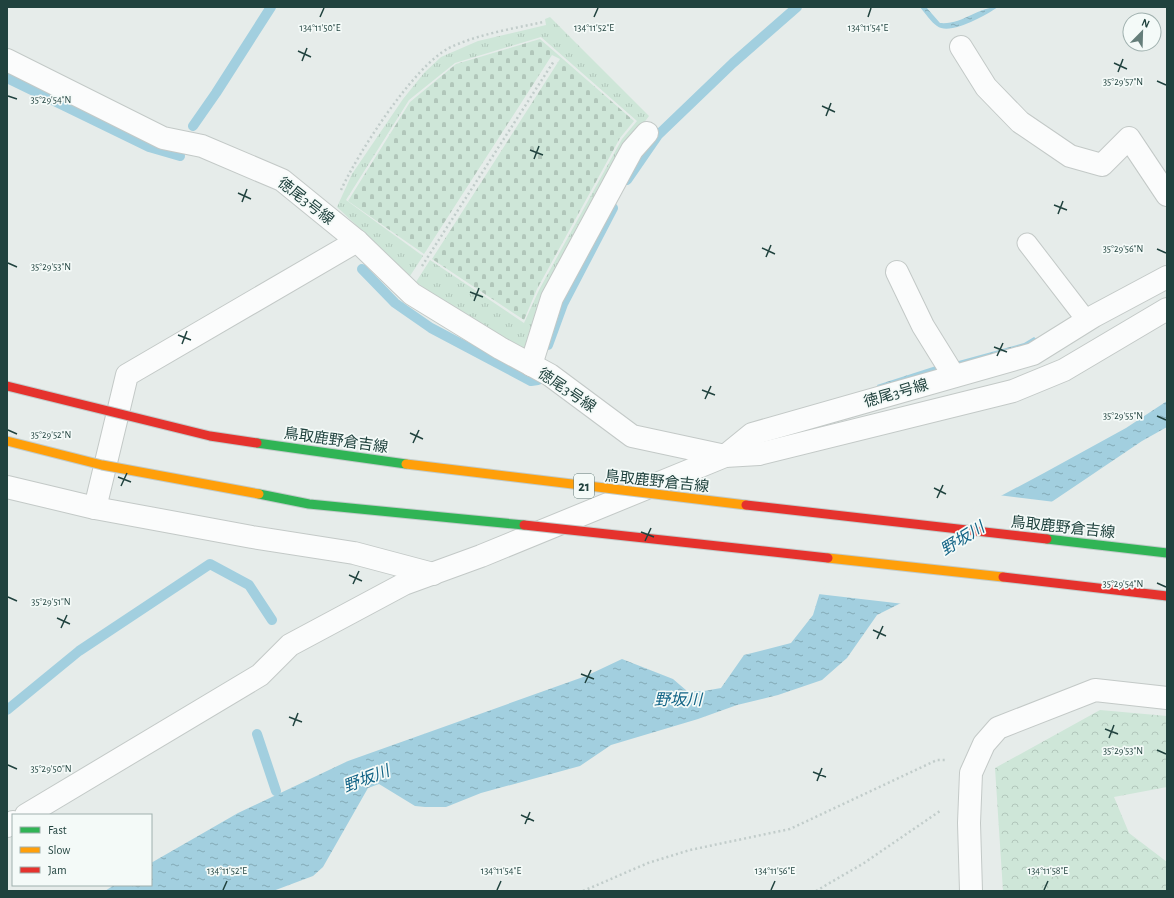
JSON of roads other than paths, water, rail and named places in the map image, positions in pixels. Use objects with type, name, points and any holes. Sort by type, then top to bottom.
[{"type":"main road","name":"鳥取鹿野倉吉線","points":[[7,386],[210,436],[316,452],[593,488],[1167,552]]},
{"type":"main road","points":[[7,441],[102,465],[309,504],[592,531],[1167,596]]},
{"type":"street","points":[[961,47],[986,87],[1020,122],[1070,156],[1102,165],[1129,138],[1167,195]]},
{"type":"street","name":"徳尾3号線","points":[[7,60],[163,138],[202,146],[282,180],[357,242],[407,289],[500,348],[550,375],[632,436],[725,456],[752,434],[1033,354],[1087,321],[1167,277]]},
{"type":"street","points":[[530,365],[552,298],[632,150],[646,132]]},
{"type":"street","points":[[95,508],[127,375],[357,242]]},
{"type":"street","points":[[897,272],[923,326],[954,376]]},
{"type":"street","points":[[28,814],[260,675],[290,645],[404,584],[481,556],[725,456],[759,454],[1013,391],[1064,370],[1167,309]]},
{"type":"street","points":[[7,487],[95,508],[252,537],[354,553],[433,574]]},
{"type":"street","points":[[971,891],[971,773],[984,744],[998,728],[1095,690],[1167,698]]},
{"type":"lane","points":[[1027,243],[1087,321]]},
{"type":"water","points":[[920,7],[926,7],[940,23],[948,23],[963,19],[984,10],[998,7],[968,23],[950,28],[943,28],[937,26],[930,20]]},
{"type":"water","points":[[1034,337],[1038,340],[1024,348],[958,366],[955,362],[1024,343]]},
{"type":"water","points":[[936,366],[936,371],[879,389],[877,385]]},
{"type":"water","name":"野坂川","points":[[1167,401],[1167,427],[1142,441],[903,602],[877,615],[847,658],[822,680],[778,695],[737,705],[698,719],[611,745],[580,766],[481,793],[446,807],[415,806],[379,784],[368,788],[323,867],[313,876],[273,891],[105,891],[112,886],[152,886],[152,862],[238,813],[348,761],[586,676],[622,659],[673,679],[687,691],[704,691],[721,688],[744,655],[791,643],[813,615],[820,592],[1126,428]]},
{"type":"waterway","points":[[193,126],[271,7]]},
{"type":"waterway","points":[[627,180],[658,135],[733,63],[797,7]]},
{"type":"waterway","points":[[7,78],[149,147],[180,156]]},
{"type":"waterway","points":[[548,345],[563,304],[613,208]]},
{"type":"waterway","points":[[362,269],[395,303],[431,328],[531,381],[538,380]]},
{"type":"waterway","points":[[7,710],[79,651],[210,564],[249,585],[272,620]]},
{"type":"waterway","points":[[257,734],[276,791]]}]
